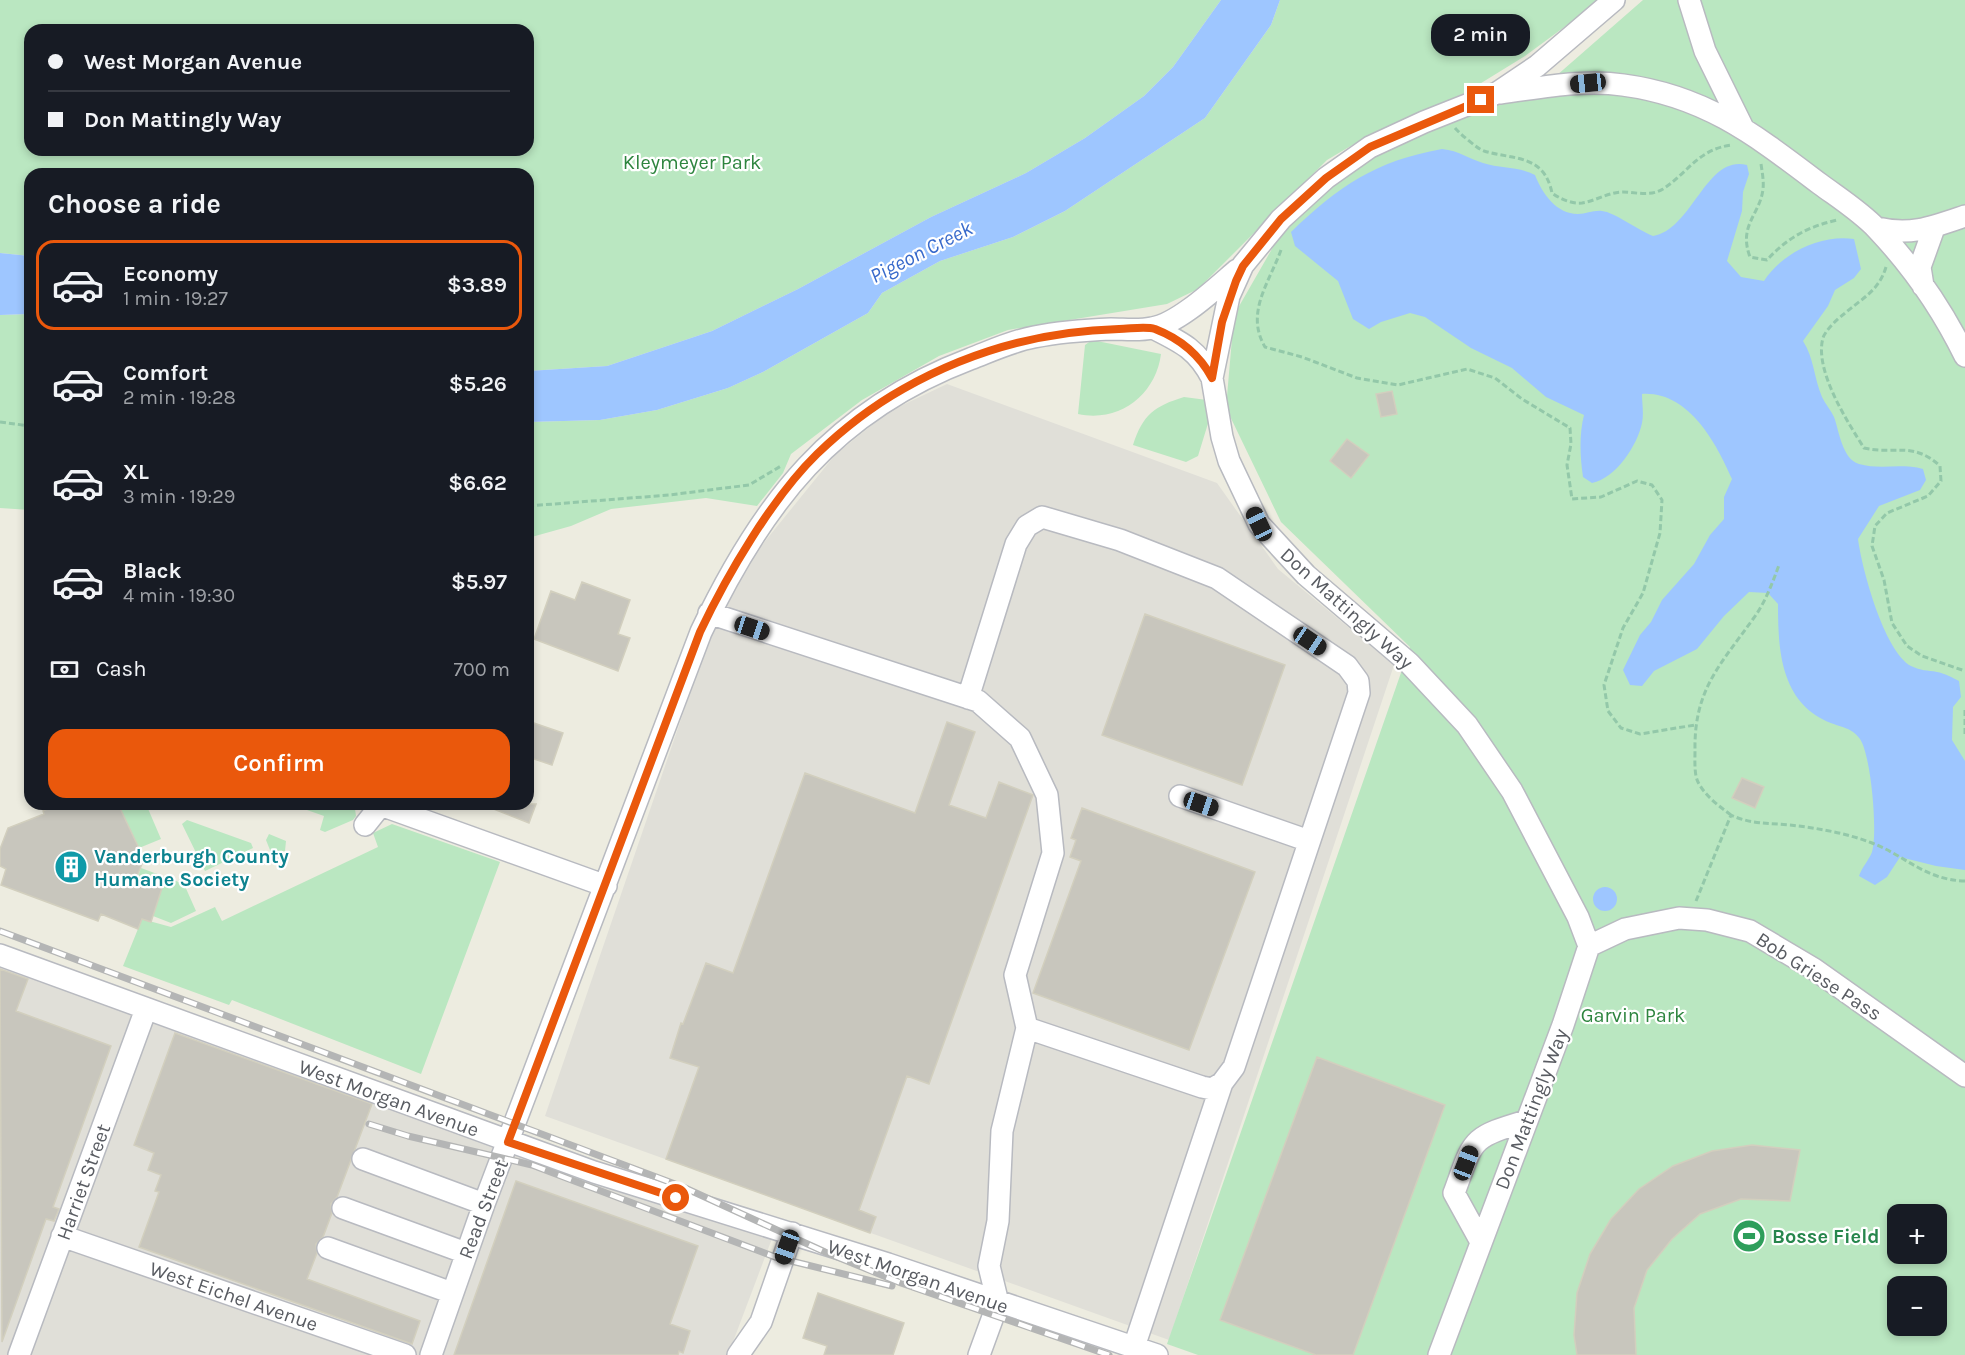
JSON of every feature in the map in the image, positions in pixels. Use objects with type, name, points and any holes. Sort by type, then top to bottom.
[{"type":"street","name":"Don Mattingly Way","points":[[1438,1355],[1589,946],[1578,917],[1512,791],[1467,725],[1409,663],[1306,575],[1259,524],[1227,453],[1215,404],[1212,378],[1222,322],[1243,266],[1276,225],[1326,178],[1370,147],[1497,93],[1537,66],[1614,0]]},
{"type":"street","points":[[1689,0],[1705,51],[1740,136]]},
{"type":"street","points":[[1497,93],[1588,83],[1622,84],[1697,103],[1716,111],[1740,136],[1876,228],[1923,286],[1965,356]]},
{"type":"street","points":[[1876,228],[1903,232],[1934,228],[1965,216]]},
{"type":"street","points":[[1923,286],[1920,267],[1934,228]]},
{"type":"street","name":"Read Street","points":[[430,1355],[484,1204],[709,613],[739,559],[793,482],[816,455],[869,410],[905,388],[953,366],[1030,338],[1090,330],[1153,328],[1203,300],[1243,266]]},
{"type":"street","name":"Read Street","points":[[1153,328],[1182,342],[1202,360],[1212,378]]},
{"type":"street","points":[[968,698],[1016,544],[1027,526],[1042,518],[1120,540],[1217,578],[1347,666],[1358,681],[1359,693],[1234,1067],[1222,1083],[1134,1347]]},
{"type":"street","points":[[709,613],[978,701],[1020,738],[1047,795],[1053,854],[1015,975],[1027,1028],[1002,1131],[998,1221],[989,1266],[998,1304],[979,1355]]},
{"type":"street","points":[[1180,796],[1309,841]]},
{"type":"street","points":[[365,825],[376,810]]},
{"type":"street","points":[[394,810],[606,886]]},
{"type":"street","name":"Bob Griese Pass","points":[[1589,946],[1625,929],[1653,922],[1688,919],[1731,925],[1776,945],[1965,1076]]},
{"type":"street","name":"West Morgan Avenue","points":[[0,955],[594,1172],[792,1233],[998,1304],[1157,1355]]},
{"type":"street","name":"Harriet Street","points":[[19,1355],[146,1009]]},
{"type":"street","points":[[1027,1028],[1202,1087],[1212,1089],[1222,1083]]},
{"type":"street","points":[[1481,1242],[1454,1193],[1471,1148],[1486,1133],[1526,1121]]},
{"type":"street","points":[[363,1159],[484,1204]]},
{"type":"street","points":[[343,1208],[466,1253]]},
{"type":"street","points":[[738,1355],[761,1322],[792,1233]]},
{"type":"street","name":"West Eichel Avenue","points":[[62,1236],[405,1355]]},
{"type":"street","points":[[328,1248],[453,1293]]},
{"type":"path","points":[[1448,112],[1455,130],[1481,151],[1514,156],[1532,163],[1550,180],[1552,192],[1571,202],[1582,203],[1624,192],[1636,195],[1662,190],[1690,164],[1715,147],[1740,136]]},
{"type":"path","points":[[1756,158],[1761,165],[1763,189],[1752,215],[1745,244],[1750,257],[1767,260],[1785,241],[1814,225],[1844,218]]},
{"type":"path","points":[[1276,225],[1284,243],[1256,309],[1256,333],[1264,347],[1302,357],[1357,378],[1398,386],[1467,369],[1495,378],[1522,399],[1570,428],[1571,444],[1568,465],[1572,499],[1601,497],[1637,481],[1652,485],[1662,500],[1660,533],[1643,593],[1623,628],[1604,685],[1608,711],[1621,728],[1640,734],[1695,725]]},
{"type":"path","points":[[1887,262],[1883,276],[1870,296],[1842,315],[1823,337],[1821,365],[1864,448],[1876,451],[1895,448],[1914,450],[1929,456],[1940,466],[1941,481],[1928,496],[1887,513],[1875,526],[1872,546],[1884,580],[1892,623],[1906,646],[1922,656],[1965,671]]},
{"type":"path","points":[[0,422],[24,425]]},
{"type":"path","points":[[534,506],[669,495],[748,485],[787,461]]},
{"type":"path","points":[[1779,565],[1768,593],[1754,618],[1727,651],[1712,677],[1695,725],[1698,781],[1710,799],[1731,815],[1747,822],[1797,826],[1873,843],[1923,872],[1948,881],[1965,881]]},
{"type":"path","points":[[1965,710],[1965,736]]},
{"type":"path","points":[[1688,919],[1731,815]]},
{"type":"shaded area","points":[[947,384],[1217,483],[1278,569],[1394,665],[1169,1340],[545,1116],[711,632],[745,566],[835,455],[888,412]]},
{"type":"shaded area","points":[[0,956],[776,1228],[728,1355],[0,1355]]},
{"type":"green space","name":"Kleymeyer Park","points":[[0,0],[1221,0],[1173,67],[1144,96],[1085,138],[1026,173],[931,217],[798,289],[712,331],[607,366],[534,371],[534,168],[24,168],[24,255],[0,253]]},
{"type":"green space","points":[[1280,0],[1601,0],[1525,56],[1465,93],[1371,134],[1327,160],[1198,289],[1167,304],[1008,330],[939,356],[862,400],[791,454],[783,473],[757,506],[706,498],[611,509],[571,526],[534,536],[534,422],[600,420],[657,410],[728,388],[763,372],[868,313],[882,293],[940,261],[1013,237],[1065,211],[1205,118],[1271,25]]},
{"type":"green space","name":"Garvin Park","points":[[1643,0],[1965,0],[1965,1355],[1198,1355],[1167,1344],[1410,647],[1281,522],[1226,408],[1234,315],[1288,221],[1354,168],[1433,126],[1540,90]]},
{"type":"green space","points":[[24,314],[24,510],[0,508],[0,315]]},
{"type":"green space","points":[[1092,340],[1161,354],[1152,382],[1144,393],[1121,410],[1093,416],[1078,414],[1085,345]]},
{"type":"green space","points":[[1184,397],[1207,400],[1210,417],[1198,456],[1186,462],[1133,445],[1141,426],[1151,413],[1165,404]]},
{"type":"green space","points":[[121,810],[149,810],[161,839],[139,848]]},
{"type":"green space","points":[[307,810],[355,810],[356,816],[353,820],[325,832],[320,830],[324,816]]},
{"type":"green space","points":[[187,820],[251,843],[253,848],[205,871],[182,824]]},
{"type":"green space","points":[[392,824],[500,862],[421,1074],[232,1000],[229,1005],[123,966],[142,919],[171,927],[215,907],[222,921],[378,847],[373,833]]},
{"type":"green space","points":[[269,834],[286,841],[285,851],[272,855],[266,840]]},
{"type":"green space","points":[[141,868],[184,884],[196,911],[171,923],[153,916],[163,885],[138,876]]},
{"type":"water","name":"Pigeon Creek","points":[[1221,0],[1280,0],[1271,25],[1205,118],[1065,211],[1013,237],[940,261],[882,293],[868,313],[763,372],[728,388],[657,410],[600,420],[534,422],[534,371],[607,366],[712,331],[798,289],[931,217],[1026,173],[1085,138],[1144,96],[1173,67]]},
{"type":"water","points":[[1442,149],[1454,151],[1490,165],[1529,172],[1535,175],[1551,201],[1563,210],[1578,214],[1607,212],[1653,236],[1667,230],[1679,220],[1721,170],[1733,165],[1747,165],[1749,174],[1743,192],[1742,211],[1727,261],[1741,277],[1764,281],[1781,262],[1803,248],[1829,240],[1854,239],[1861,269],[1854,278],[1835,290],[1828,306],[1803,341],[1822,397],[1834,417],[1842,444],[1853,461],[1867,466],[1923,469],[1926,480],[1920,490],[1879,506],[1858,539],[1876,608],[1883,627],[1901,657],[1915,668],[1940,673],[1959,681],[1961,697],[1953,707],[1952,740],[1965,761],[1965,870],[1900,857],[1887,877],[1875,885],[1859,876],[1872,852],[1874,842],[1872,794],[1864,748],[1860,739],[1852,732],[1824,720],[1798,699],[1784,670],[1779,637],[1778,604],[1768,593],[1749,592],[1724,616],[1697,649],[1654,671],[1642,686],[1630,685],[1623,670],[1640,635],[1651,622],[1662,600],[1694,564],[1710,535],[1724,519],[1724,497],[1732,479],[1709,435],[1686,410],[1658,395],[1642,394],[1642,423],[1630,451],[1609,475],[1592,483],[1583,477],[1582,469],[1581,438],[1584,415],[1546,397],[1512,368],[1471,348],[1425,317],[1410,313],[1381,322],[1369,329],[1353,319],[1338,281],[1295,246],[1291,232],[1342,189],[1377,168],[1418,154]]},
{"type":"water","points":[[0,253],[24,255],[24,314],[0,315]]},
{"type":"water","points":[[1605,887],[1610,888],[1616,894],[1616,904],[1610,910],[1605,911],[1600,910],[1594,904],[1593,899],[1594,894],[1600,888]]},
{"type":"building","points":[[1392,391],[1397,414],[1381,417],[1376,394]]},
{"type":"building","points":[[1347,439],[1369,455],[1351,478],[1330,461]]},
{"type":"building","points":[[582,582],[630,600],[618,634],[630,638],[618,671],[534,639],[551,591],[575,600]]},
{"type":"building","points":[[1145,614],[1285,665],[1242,785],[1102,735]]},
{"type":"building","points":[[947,722],[975,732],[949,805],[986,818],[999,782],[1033,795],[929,1084],[907,1076],[859,1210],[876,1217],[870,1233],[666,1159],[699,1067],[670,1058],[681,1023],[683,1024],[706,963],[733,973],[805,773],[915,813]]},
{"type":"building","points":[[534,723],[563,733],[552,765],[534,759]]},
{"type":"building","points":[[1742,778],[1764,787],[1755,808],[1732,798]]},
{"type":"building","points":[[1082,808],[1255,872],[1189,1050],[1033,993],[1081,861],[1070,857],[1076,840],[1071,838]]},
{"type":"building","name":"Vanderburgh County Humane Society","points":[[121,810],[144,859],[137,876],[163,885],[151,922],[142,919],[138,929],[101,914],[98,921],[1,885],[6,869],[0,866],[0,849],[8,828],[44,814],[43,811]]},
{"type":"building","points":[[496,810],[534,810],[529,823]]},
{"type":"building","points":[[0,969],[28,979],[16,1011],[111,1046],[53,1207],[59,1209],[54,1221],[46,1219],[2,1342]]},
{"type":"building","points":[[175,1033],[372,1104],[337,1197],[331,1204],[332,1213],[323,1237],[316,1244],[317,1253],[307,1279],[420,1321],[412,1344],[139,1247],[159,1192],[155,1191],[161,1175],[148,1170],[154,1153],[134,1145]]},
{"type":"building","points":[[1317,1057],[1445,1105],[1353,1355],[1316,1355],[1220,1320]]},
{"type":"building","points":[[1752,1145],[1800,1150],[1790,1201],[1741,1199],[1700,1214],[1672,1239],[1647,1270],[1634,1308],[1636,1355],[1577,1355],[1574,1335],[1577,1293],[1590,1254],[1611,1219],[1639,1189],[1673,1166],[1712,1151]]},
{"type":"building","points":[[516,1181],[698,1246],[670,1324],[690,1331],[683,1353],[679,1351],[678,1355],[454,1355]]},
{"type":"building","points":[[818,1293],[904,1323],[893,1355],[824,1355],[827,1346],[803,1338]]},
{"type":"railway","points":[[0,931],[683,1187],[825,1252],[901,1283],[1109,1355]]},
{"type":"railway","points":[[369,1124],[408,1136],[532,1165],[775,1257],[892,1286]]},
{"type":"place","name":"Vanderburgh County Humane Society","points":[[71,867]]},
{"type":"place","name":"Bosse Field","points":[[1749,1236]]},
{"type":"route","points":[[676,1198],[508,1142],[700,632],[739,559],[793,482],[816,455],[853,422],[905,388],[953,366],[1030,338],[1090,330],[1153,328],[1182,342],[1202,360],[1212,378],[1229,296],[1243,266],[1281,219],[1326,178],[1370,147],[1424,122],[1481,100]]}]
